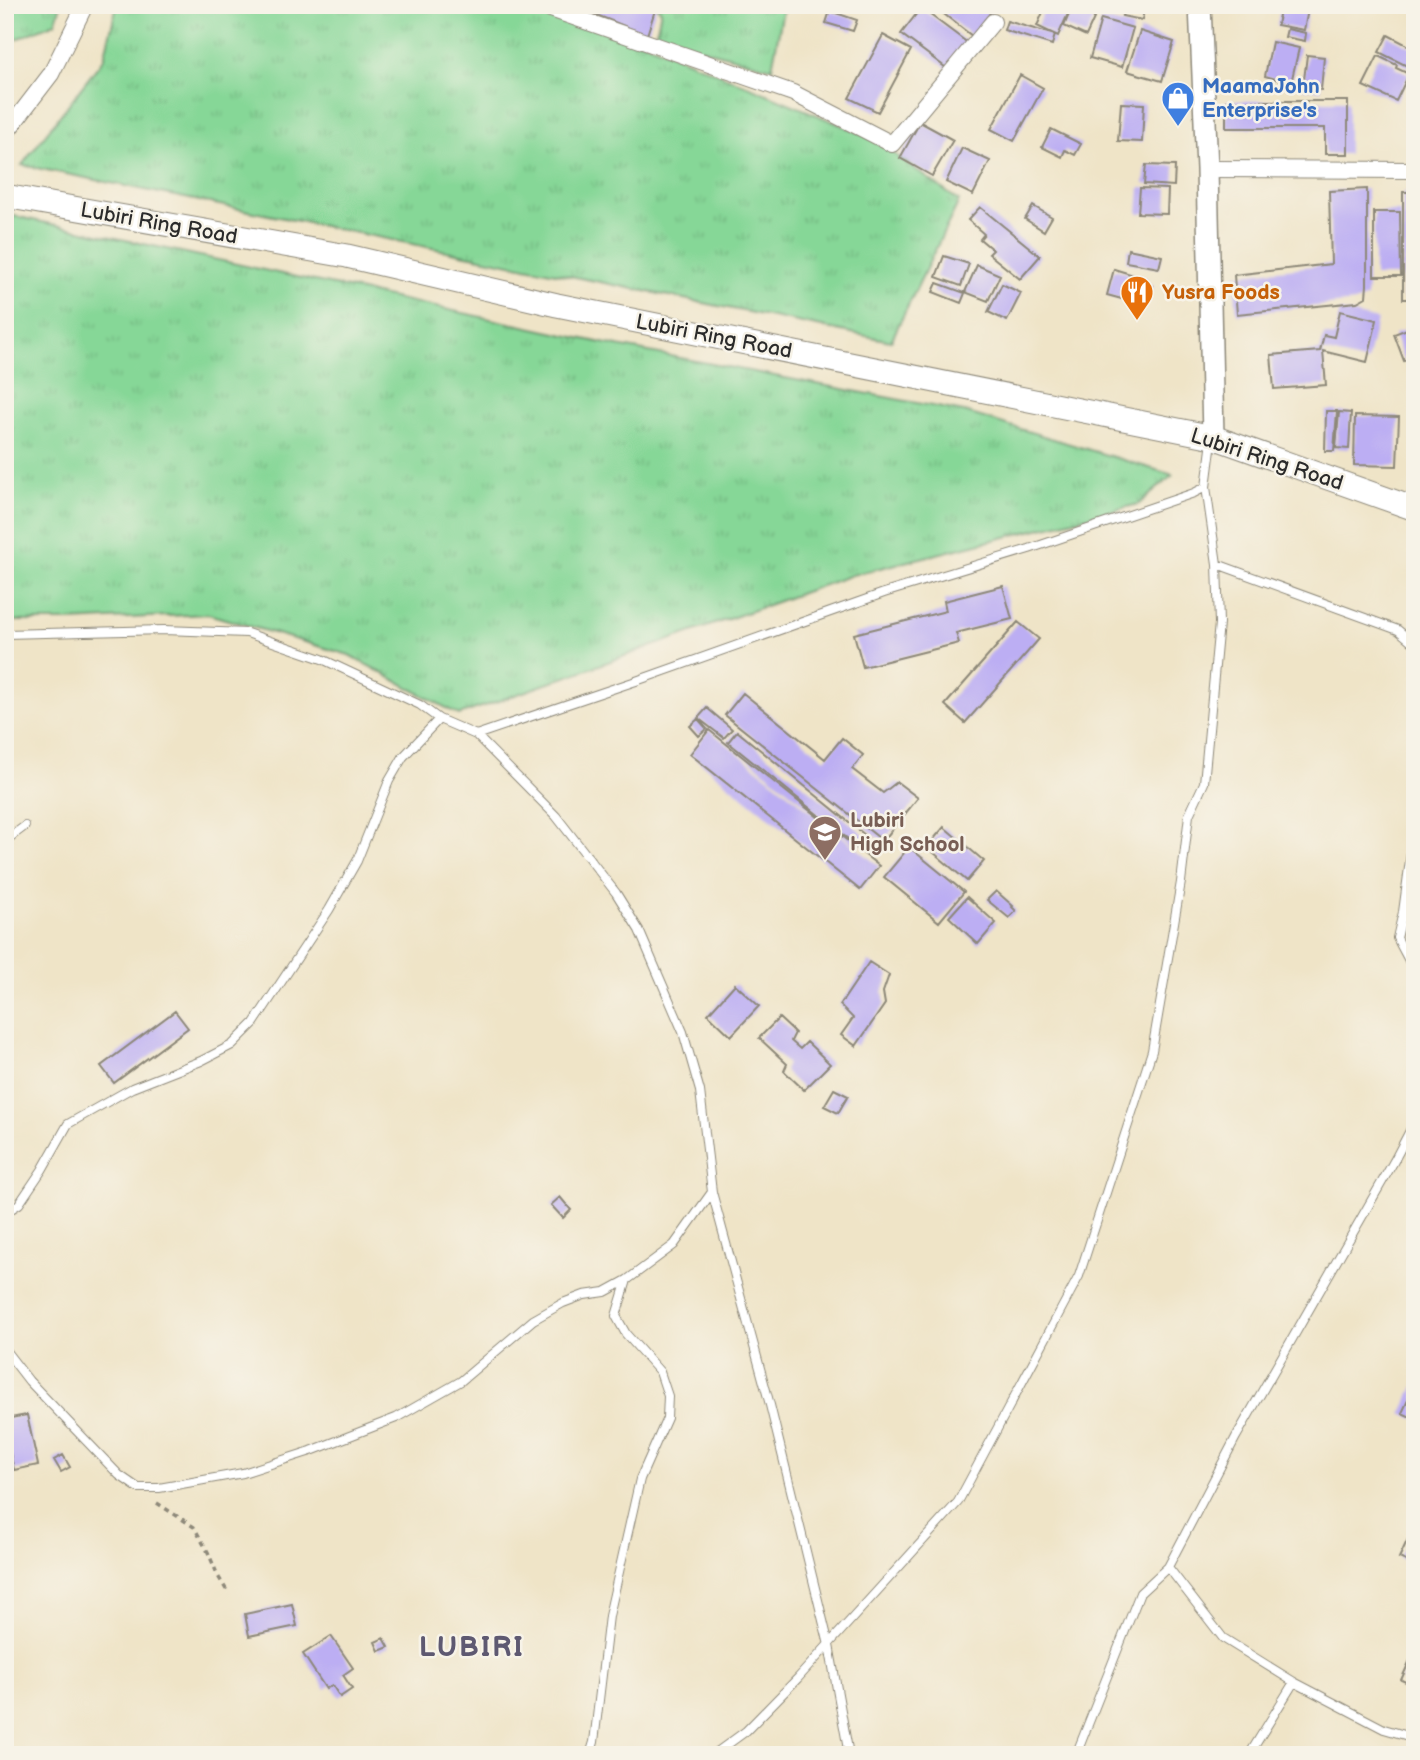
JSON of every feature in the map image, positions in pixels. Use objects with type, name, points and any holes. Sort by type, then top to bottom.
[{"type":"main road","name":"Lubiri Ring Road","points":[[5,196],[347,256],[557,304],[1213,437],[1415,509]]},
{"type":"street","points":[[5,134],[51,74],[85,5]]},
{"type":"street","points":[[538,5],[793,93],[892,144],[993,22]]},
{"type":"street","points":[[1200,5],[1208,169],[1213,437]]},
{"type":"street","points":[[1208,169],[1415,170]]},
{"type":"lane","points":[[713,1755],[746,1731],[829,1645],[958,1502],[1079,1276],[1152,1051],[1181,882],[1189,815],[1204,783],[1219,623],[1217,564],[1206,487],[1213,437]]},
{"type":"lane","points":[[476,735],[884,593],[1029,549],[1206,487]]},
{"type":"lane","points":[[1217,564],[1398,630],[1415,644]]},
{"type":"lane","points":[[5,634],[164,630],[247,633],[321,659],[420,705],[439,719],[476,735],[556,816],[616,893],[639,930],[683,1032],[701,1091],[712,1192],[770,1405],[829,1645],[847,1753]]},
{"type":"lane","points":[[5,1213],[19,1204],[68,1124],[132,1088],[232,1045],[254,1023],[329,910],[357,861],[402,757],[439,719]]},
{"type":"lane","points":[[1415,823],[1397,937],[1415,972]]},
{"type":"lane","points":[[5,841],[25,826]]},
{"type":"lane","points":[[1403,912],[1415,924]]},
{"type":"lane","points":[[1076,1755],[1140,1593],[1168,1567],[1236,1437],[1415,1121]]},
{"type":"lane","points":[[5,1350],[29,1381],[119,1475],[138,1488],[159,1488],[243,1473],[311,1451],[396,1418],[461,1381],[533,1320],[563,1303],[584,1295],[605,1292],[674,1245],[712,1192]]},
{"type":"lane","points":[[590,1755],[594,1742],[609,1616],[640,1479],[667,1418],[668,1396],[660,1372],[626,1334],[616,1316],[626,1280]]},
{"type":"lane","points":[[1168,1567],[1223,1639],[1294,1682],[1384,1729],[1415,1738]]},
{"type":"lane","points":[[1249,1755],[1294,1682]]},
{"type":"path","points":[[138,1488],[194,1527],[227,1591]]},
{"type":"green space","points":[[5,5],[61,5],[55,23],[5,44]]},
{"type":"green space","points":[[117,5],[533,5],[645,43],[872,138],[959,201],[891,341],[22,165],[104,58]]},
{"type":"green space","points":[[653,5],[784,5],[772,68],[656,34],[661,10]]},
{"type":"green space","points":[[5,214],[607,344],[964,412],[1173,475],[1139,504],[852,575],[459,715],[349,655],[208,614],[69,621],[5,621]]},
{"type":"building","points":[[592,5],[656,7],[647,35],[589,12]]},
{"type":"building","points":[[951,5],[996,5],[972,36],[944,14]]},
{"type":"building","points":[[1046,5],[1072,5],[1058,36],[1037,26]]},
{"type":"building","points":[[1073,5],[1096,14],[1086,36],[1064,26]]},
{"type":"building","points":[[1105,5],[1123,5],[1121,13],[1104,9]]},
{"type":"building","points":[[1125,5],[1145,5],[1142,20],[1122,16]]},
{"type":"building","points":[[1281,5],[1309,5],[1304,30],[1277,25]]},
{"type":"building","points":[[921,8],[969,44],[949,70],[901,34]]},
{"type":"building","points":[[830,11],[857,20],[853,31],[826,23]]},
{"type":"building","points":[[1101,19],[1133,28],[1122,67],[1090,58]]},
{"type":"building","points":[[1007,21],[1055,35],[1052,45],[1004,30]]},
{"type":"building","points":[[1287,29],[1306,33],[1305,41],[1285,37]]},
{"type":"building","points":[[1140,31],[1174,42],[1162,81],[1127,71]]},
{"type":"building","points":[[883,35],[911,50],[878,112],[849,98]]},
{"type":"building","points":[[1388,35],[1415,49],[1415,70],[1379,52]]},
{"type":"building","points":[[1272,42],[1299,48],[1291,83],[1265,76]]},
{"type":"building","points":[[1307,55],[1324,57],[1321,90],[1303,88]]},
{"type":"building","points":[[1378,56],[1409,74],[1396,101],[1363,86]]},
{"type":"building","points":[[1020,75],[1043,88],[1014,141],[991,129]]},
{"type":"building","points":[[1226,101],[1348,101],[1348,154],[1325,154],[1325,128],[1226,128]]},
{"type":"building","points":[[1121,103],[1144,104],[1142,142],[1118,141]]},
{"type":"building","points":[[920,122],[953,140],[932,176],[900,158]]},
{"type":"building","points":[[1051,129],[1081,144],[1075,155],[1065,150],[1062,157],[1042,147]]},
{"type":"building","points":[[962,148],[990,161],[973,195],[946,182]]},
{"type":"building","points":[[1146,165],[1175,166],[1174,186],[1144,184]]},
{"type":"building","points":[[1140,188],[1168,189],[1167,214],[1138,213]]},
{"type":"building","points":[[1367,189],[1366,297],[1357,302],[1237,314],[1234,275],[1331,264],[1329,191]]},
{"type":"building","points":[[1403,192],[1415,192],[1415,299],[1403,299]]},
{"type":"building","points":[[1033,206],[1052,217],[1044,231],[1025,219]]},
{"type":"building","points":[[980,207],[1040,256],[1020,279],[989,254],[993,250],[980,239],[984,234],[968,220]]},
{"type":"building","points":[[1374,212],[1400,212],[1401,276],[1374,276]]},
{"type":"building","points":[[1128,249],[1162,256],[1159,268],[1126,262]]},
{"type":"building","points":[[944,256],[969,264],[961,286],[936,277]]},
{"type":"building","points":[[977,265],[1000,275],[988,301],[965,292]]},
{"type":"building","points":[[1114,269],[1147,279],[1145,283],[1153,286],[1148,302],[1141,300],[1140,304],[1107,295]]},
{"type":"building","points":[[937,283],[965,293],[961,303],[933,292]]},
{"type":"building","points":[[1002,284],[1021,293],[1007,321],[988,312]]},
{"type":"building","points":[[1340,311],[1377,320],[1367,362],[1323,351],[1326,385],[1274,389],[1271,355],[1320,351],[1324,335],[1334,337]]},
{"type":"building","points":[[1415,326],[1415,357],[1404,361],[1394,334]]},
{"type":"building","points":[[1326,411],[1337,411],[1334,451],[1325,451]]},
{"type":"building","points":[[1339,412],[1351,413],[1349,449],[1336,448]]},
{"type":"building","points":[[1355,416],[1399,417],[1397,466],[1354,465]]},
{"type":"building","points":[[1003,586],[1012,619],[956,633],[959,643],[863,667],[854,634],[946,611],[944,601]]},
{"type":"building","points":[[1018,622],[1039,639],[965,723],[945,705]]},
{"type":"building","points":[[743,693],[825,759],[842,738],[863,755],[852,769],[883,793],[897,782],[918,798],[883,841],[725,715]]},
{"type":"building","points":[[707,708],[732,729],[724,738],[698,718]]},
{"type":"building","points":[[698,719],[707,729],[699,736],[690,726]]},
{"type":"building","points":[[709,730],[879,866],[860,890],[690,754]]},
{"type":"building","points":[[737,731],[866,836],[858,847],[728,742]]},
{"type":"building","points":[[944,827],[984,861],[967,881],[927,847]]},
{"type":"building","points":[[909,847],[964,892],[939,922],[884,877]]},
{"type":"building","points":[[996,891],[1016,911],[1009,918],[987,900]]},
{"type":"building","points":[[967,897],[996,923],[978,944],[949,917]]},
{"type":"building","points":[[869,962],[889,975],[883,992],[885,1004],[856,1046],[841,1035],[853,1018],[840,1005]]},
{"type":"building","points":[[735,984],[759,1006],[731,1036],[708,1014]]},
{"type":"building","points":[[175,1011],[188,1028],[114,1083],[101,1066]]},
{"type":"building","points":[[779,1018],[795,1033],[791,1041],[800,1049],[807,1042],[830,1064],[804,1090],[784,1071],[787,1064],[759,1038]]},
{"type":"building","points":[[834,1089],[848,1096],[838,1113],[824,1106]]},
{"type":"building","points":[[560,1197],[571,1210],[563,1218],[551,1205]]},
{"type":"building","points":[[1415,1385],[1415,1419],[1402,1413]]},
{"type":"building","points":[[27,1415],[38,1465],[14,1470],[5,1419]]},
{"type":"building","points":[[63,1455],[70,1467],[61,1472],[54,1460]]},
{"type":"building","points":[[1415,1524],[1415,1565],[1399,1558]]},
{"type":"building","points":[[292,1604],[297,1626],[249,1636],[245,1614]]},
{"type":"building","points":[[331,1636],[353,1668],[343,1675],[352,1689],[340,1697],[332,1685],[326,1689],[303,1654]]},
{"type":"building","points":[[384,1638],[389,1647],[379,1651],[375,1642]]},
{"type":"building","points":[[1415,1649],[1415,1686],[1401,1680]]},
{"type":"place","name":"MaamaJohn Enterprise's","points":[[1178,128]]},
{"type":"place","name":"Yusra Foods","points":[[1137,322]]},
{"type":"place","name":"Lubiri High School","points":[[825,862]]},
{"type":"district","name":"LUBIRI","points":[[472,1646]]}]
